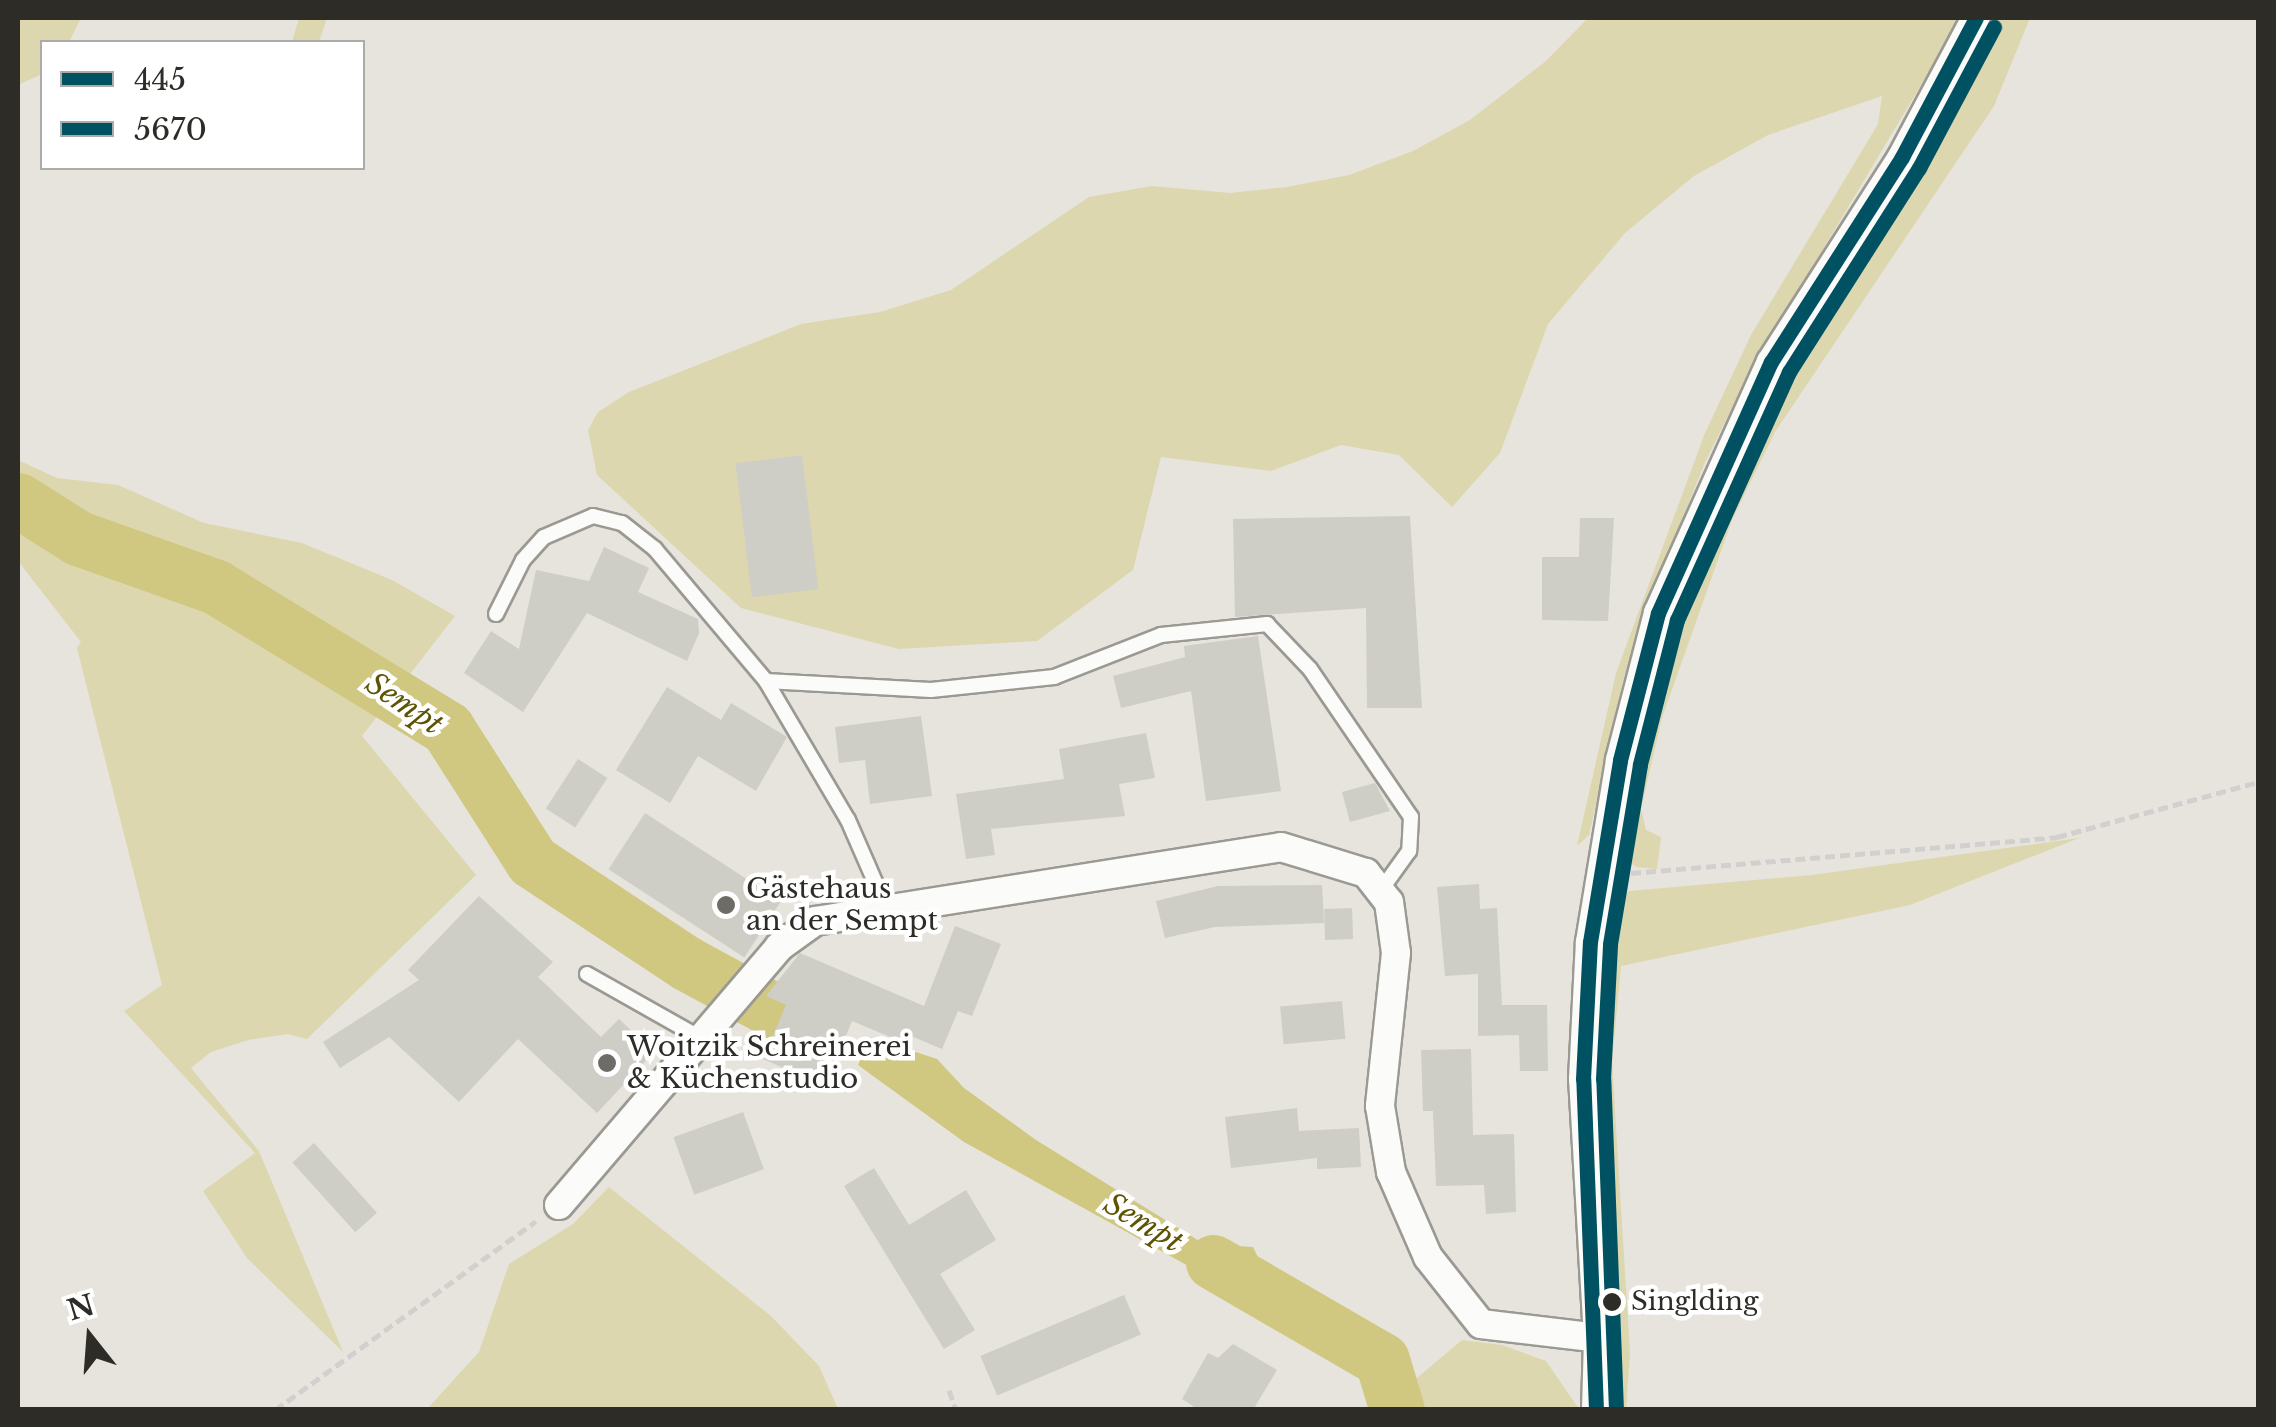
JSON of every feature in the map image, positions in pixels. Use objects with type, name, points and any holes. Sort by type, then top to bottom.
[{"type":"street","points":[[1596,1410],[1598,1338],[1583,1079],[1590,942],[1620,760],[1658,614],[1770,362],[1902,157],[1976,18]]},
{"type":"street","points":[[559,1204],[705,1041],[779,947],[815,921],[886,906],[1281,848],[1334,858],[1366,873],[1381,890],[1393,916],[1396,954],[1380,1106],[1390,1172],[1428,1256],[1482,1324],[1598,1338]]},
{"type":"lane","points":[[496,614],[523,560],[544,537],[593,516],[622,522],[655,549],[766,681],[848,820],[886,906]]},
{"type":"lane","points":[[766,681],[931,690],[1054,677],[1162,635],[1267,624],[1310,668],[1411,817],[1409,851],[1381,890]]},
{"type":"lane","points":[[587,974],[705,1041]]},
{"type":"path","points":[[1630,874],[2057,838],[2258,782]]},
{"type":"path","points":[[275,1410],[559,1204]]},
{"type":"path","points":[[950,1390],[956,1410]]},
{"type":"shaded area","points":[[18,18],[81,18],[70,40],[40,40],[40,75],[18,85]]},
{"type":"shaded area","points":[[299,18],[327,18],[320,40],[293,40]]},
{"type":"shaded area","points":[[1588,18],[1961,18],[1752,368],[1705,462],[1644,616],[1623,680],[1589,835],[1577,846],[1616,673],[1705,433],[1751,335],[1878,124],[1882,96],[1768,135],[1694,176],[1625,233],[1548,324],[1500,453],[1452,507],[1399,455],[1341,445],[1271,471],[1161,457],[1133,570],[1037,641],[899,649],[741,608],[597,475],[588,430],[598,412],[629,392],[801,324],[880,312],[951,290],[1089,197],[1152,186],[1230,193],[1287,187],[1349,175],[1413,151],[1470,120],[1546,61]]},
{"type":"shaded area","points":[[1990,18],[2030,18],[1994,106],[1775,432],[1732,520],[1662,718],[1641,809],[1646,830],[1661,837],[1657,869],[1636,867],[1616,850],[1633,756],[1711,519],[1762,410]]},
{"type":"shaded area","points":[[18,460],[57,478],[118,485],[204,523],[302,543],[392,580],[455,616],[362,736],[476,875],[307,1039],[288,1034],[248,1040],[211,1052],[191,1068],[259,1151],[343,1352],[247,1258],[203,1191],[255,1153],[124,1011],[162,985],[77,648],[81,642],[18,561]]},
{"type":"shaded area","points":[[2079,838],[1910,905],[1621,966],[1612,1062],[1630,1353],[1626,1410],[1611,1409],[1619,1353],[1613,1343],[1596,1068],[1604,942],[1614,903],[1629,891],[1812,875]]},
{"type":"shaded area","points":[[609,1187],[771,1316],[819,1366],[838,1409],[427,1409],[479,1352],[509,1264],[573,1224]]},
{"type":"shaded area","points":[[1462,1340],[1502,1345],[1546,1361],[1579,1409],[1380,1409]]},
{"type":"water","points":[[870,1037],[937,1059],[964,1088],[1036,1140],[1204,1244],[1253,1247],[1286,1315],[1264,1319],[1230,1289],[964,1142],[858,1065]]},
{"type":"building","points":[[802,455],[818,589],[752,597],[735,463]]},
{"type":"building","points":[[1410,516],[1422,708],[1367,708],[1366,608],[1235,617],[1233,519]]},
{"type":"building","points":[[1580,518],[1614,518],[1608,621],[1542,620],[1542,557],[1579,557]]},
{"type":"building","points":[[604,547],[649,568],[638,592],[698,619],[699,633],[687,661],[587,613],[523,712],[464,673],[491,631],[519,649],[536,570],[589,581]]},
{"type":"building","points":[[1258,636],[1281,791],[1206,801],[1191,691],[1121,708],[1113,676],[1185,657],[1184,646]]},
{"type":"building","points":[[667,687],[721,720],[731,703],[787,737],[756,791],[698,756],[670,803],[616,770]]},
{"type":"building","points":[[921,716],[932,796],[870,804],[865,760],[839,763],[835,727]]},
{"type":"building","points":[[1146,733],[1155,778],[1119,784],[1125,816],[991,829],[995,855],[966,859],[956,794],[1064,779],[1059,749]]},
{"type":"building","points":[[578,759],[607,778],[575,828],[546,808]]},
{"type":"building","points":[[1375,783],[1390,811],[1350,822],[1342,792]]},
{"type":"building","points":[[645,813],[781,901],[744,957],[609,869]]},
{"type":"building","points":[[1479,884],[1480,909],[1497,908],[1502,1005],[1547,1005],[1548,1071],[1520,1071],[1519,1035],[1478,1036],[1478,974],[1445,976],[1437,887]]},
{"type":"building","points":[[1322,885],[1324,923],[1215,927],[1165,938],[1156,901],[1218,886]]},
{"type":"building","points":[[479,896],[553,962],[538,977],[601,1037],[619,1019],[654,1052],[597,1113],[518,1039],[459,1102],[389,1037],[340,1068],[323,1042],[419,980],[408,970]]},
{"type":"building","points":[[1352,908],[1353,939],[1325,940],[1324,909]]},
{"type":"building","points":[[955,926],[1001,944],[972,1016],[958,1011],[942,1049],[904,1033],[900,1041],[852,1021],[825,1086],[763,1059],[786,1005],[766,996],[800,953],[924,1006]]},
{"type":"building","points":[[1342,1001],[1345,1039],[1284,1044],[1280,1006]]},
{"type":"building","points":[[1471,1049],[1473,1135],[1514,1134],[1516,1212],[1486,1214],[1484,1185],[1436,1186],[1433,1111],[1423,1111],[1421,1050]]},
{"type":"building","points":[[1297,1108],[1299,1131],[1359,1128],[1361,1167],[1317,1169],[1317,1158],[1231,1168],[1225,1117]]},
{"type":"building","points":[[743,1112],[764,1169],[694,1195],[673,1137]]},
{"type":"building","points":[[314,1143],[377,1213],[355,1232],[292,1162]]},
{"type":"building","points":[[874,1168],[909,1225],[966,1190],[996,1240],[940,1274],[975,1330],[944,1349],[844,1186]]},
{"type":"building","points":[[1124,1295],[1141,1335],[997,1396],[980,1356]]},
{"type":"building","points":[[1233,1344],[1277,1370],[1253,1410],[1199,1410],[1182,1399],[1208,1353],[1218,1358]]},
{"type":"waterway","name":"Sempt","points":[[18,500],[78,538],[216,587],[447,728],[532,861],[686,963],[782,1015]]},
{"type":"waterway","name":"Sempt","points":[[1213,1262],[1382,1360],[1397,1410]]},
{"type":"transit line","name":"445","points":[[1596,1410],[1583,1079],[1590,942],[1620,760],[1658,613],[1771,362],[1902,157],[1976,18]]},
{"type":"transit line","name":"5670","points":[[1616,1410],[1603,1079],[1610,944],[1640,764],[1677,620],[1789,372],[1919,168],[1994,27]]},
{"type":"place","name":"Gästehaus an der Sempt","points":[[726,905]]},
{"type":"place","name":"Woitzik Schreinerei & Küchenstudio","points":[[607,1063]]},
{"type":"place","name":"Singlding","points":[[1612,1302]]}]
